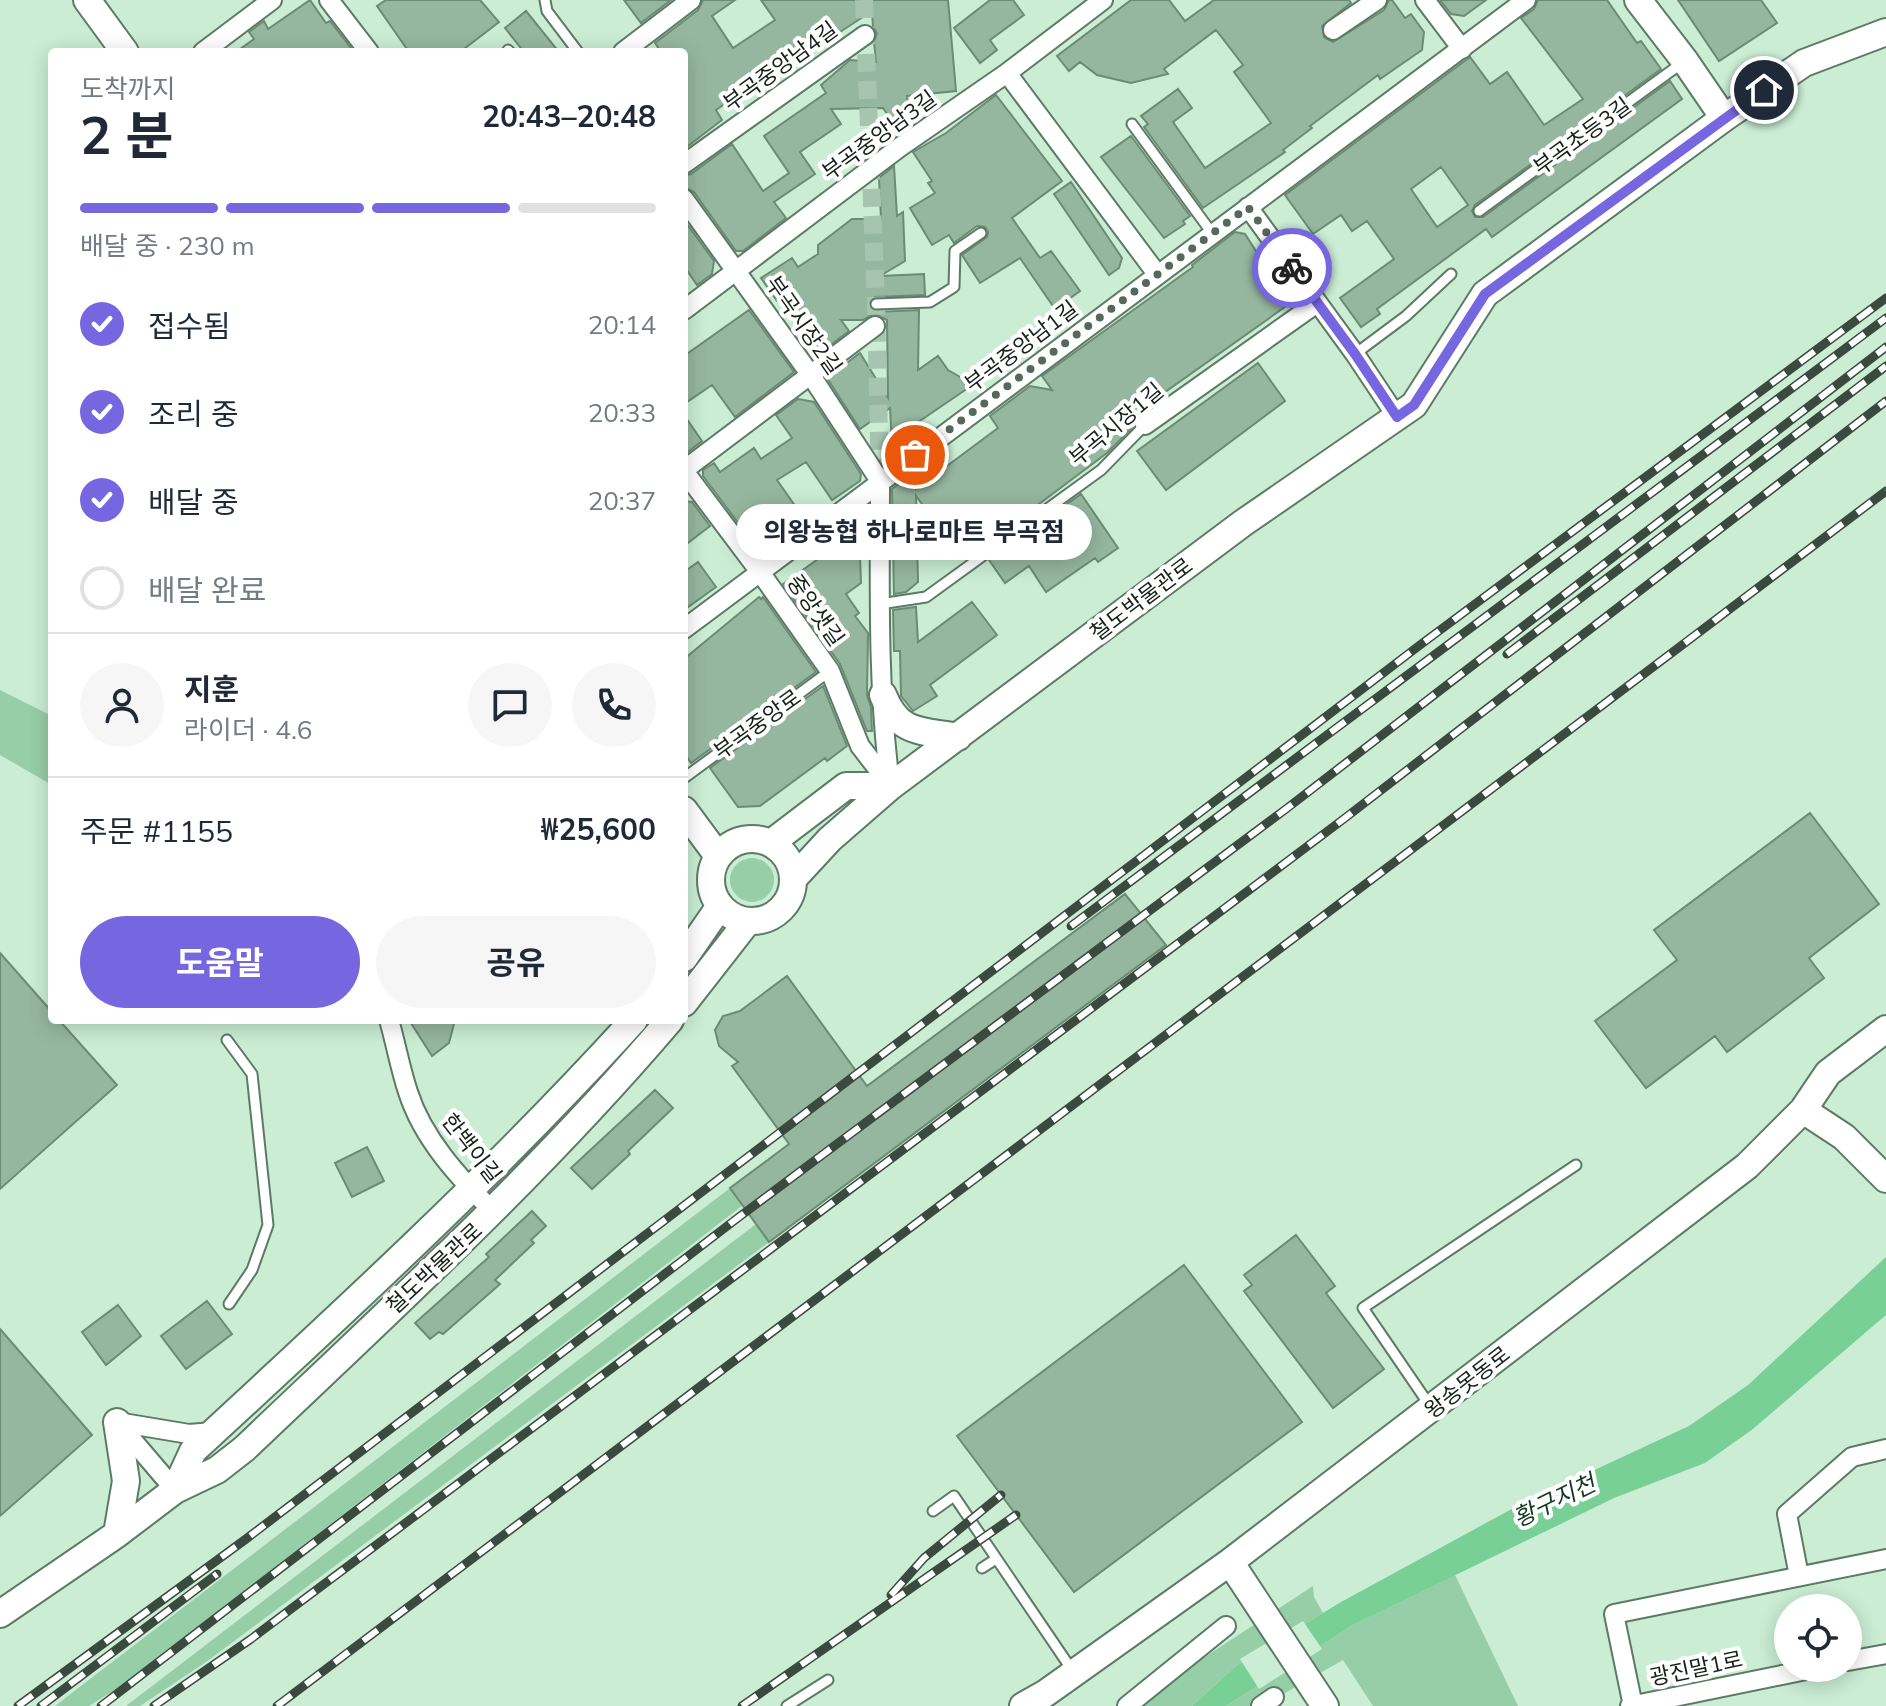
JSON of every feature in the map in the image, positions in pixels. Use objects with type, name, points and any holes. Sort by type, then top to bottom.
[{"type":"street","points":[[87,0],[122,48]]},
{"type":"street","points":[[208,48],[272,0]]},
{"type":"street","points":[[329,0],[366,48]]},
{"type":"street","points":[[628,48],[691,0]]},
{"type":"street","name":"부곡중앙남3길","points":[[688,307],[900,147],[1007,73],[1103,0]]},
{"type":"street","points":[[1333,30],[1377,0]]},
{"type":"street","points":[[1425,0],[1462,49]]},
{"type":"street","name":"부곡중앙남1길","points":[[688,626],[1526,0]]},
{"type":"street","points":[[1638,0],[1724,118]]},
{"type":"street","name":"철도박물관로","points":[[793,879],[830,839],[891,786],[1243,523],[1414,405],[1485,294],[1804,63],[1886,32]]},
{"type":"street","name":"부곡중앙남4길","points":[[688,161],[865,35]]},
{"type":"street","points":[[1007,73],[1157,274]]},
{"type":"street","name":"부곡시장2길","points":[[688,204],[810,374],[880,481]]},
{"type":"street","points":[[1248,207],[1397,417]]},
{"type":"street","name":"부곡시장1길","points":[[1145,425],[1317,303]]},
{"type":"street","points":[[688,467],[875,326]]},
{"type":"street","name":"중앙샛길","points":[[688,475],[830,671],[860,746],[891,786]]},
{"type":"street","points":[[771,843],[846,786],[891,786],[884,737],[880,481]]},
{"type":"street","points":[[883,695],[889,710],[909,730],[958,737]]},
{"type":"street","points":[[688,815],[718,856]]},
{"type":"street","points":[[757,839],[771,843],[782,852],[790,865],[792,890],[780,910],[771,917],[748,921],[729,914],[720,906],[712,887],[711,876],[718,856],[742,840],[757,839]]},
{"type":"street","points":[[688,952],[720,906]]},
{"type":"street","points":[[688,998],[748,921]]},
{"type":"street","name":"한백이길","points":[[390,1024],[408,1093],[425,1131],[470,1189],[494,1212]]},
{"type":"street","name":"철도박물관로","points":[[175,1490],[193,1451],[470,1189],[596,1063],[630,1024]]},
{"type":"street","name":"철도박물관로","points":[[0,1614],[175,1490],[217,1470],[244,1449],[494,1212],[615,1084],[667,1024]]},
{"type":"street","name":"왕송못동로","points":[[1023,1706],[1230,1562],[1747,1166],[1803,1110],[1828,1073],[1886,1029]]},
{"type":"street","points":[[1803,1110],[1844,1137],[1886,1179]]},
{"type":"street","points":[[116,1421],[189,1434],[213,1432]]},
{"type":"street","points":[[116,1421],[175,1490]]},
{"type":"street","points":[[116,1421],[126,1481],[117,1534]]},
{"type":"street","points":[[1799,1576],[1787,1514],[1852,1457],[1886,1449]]},
{"type":"street","points":[[1632,1706],[1614,1614],[1886,1559]]},
{"type":"street","points":[[1230,1562],[1325,1706]]},
{"type":"street","points":[[1127,1706],[1226,1626]]},
{"type":"street","points":[[1862,1658],[1886,1654]]},
{"type":"street","name":"광진말1로","points":[[1632,1706],[1774,1677]]},
{"type":"lane","points":[[545,0],[547,11],[575,48]]},
{"type":"lane","name":"부곡초등3길","points":[[1479,211],[1685,61]]},
{"type":"lane","points":[[1132,124],[1212,233]]},
{"type":"lane","points":[[876,304],[930,302],[954,287],[955,251],[981,233]]},
{"type":"lane","points":[[1355,354],[1406,316],[1451,274]]},
{"type":"lane","name":"부곡시장1길","points":[[880,604],[926,597],[1101,470],[1145,425]]},
{"type":"lane","name":"부곡중앙로","points":[[688,775],[830,671]]},
{"type":"lane","points":[[227,1040],[252,1074],[268,1225],[252,1270],[229,1304]]},
{"type":"lane","points":[[1432,1409],[1363,1308],[1576,1165]]},
{"type":"lane","points":[[933,1511],[954,1496],[1074,1673]]},
{"type":"lane","points":[[982,1568],[996,1559]]},
{"type":"lane","points":[[787,1706],[828,1680]]},
{"type":"shaded area","points":[[0,690],[48,714],[48,783],[0,755]]},
{"type":"shaded area","points":[[752,858],[768,864],[774,880],[768,896],[752,902],[736,896],[730,880],[736,864]]},
{"type":"shaded area","points":[[730,1188],[743,1205],[121,1686],[89,1706],[55,1706]]},
{"type":"shaded area","points":[[756,1224],[769,1242],[206,1662],[140,1706],[126,1706]]},
{"type":"shaded area","points":[[1455,1575],[1518,1706],[1373,1706],[1343,1660],[1262,1706],[1226,1706],[1353,1625]]},
{"type":"shaded area","points":[[1313,1586],[1314,1597],[1323,1613],[1236,1666],[1192,1706],[1142,1706],[1185,1670]]},
{"type":"water","name":"황구지천","points":[[1886,1257],[1886,1315],[1753,1429],[1705,1463],[1614,1498],[1353,1625],[1226,1706],[1192,1706],[1236,1666],[1341,1602],[1519,1505],[1689,1426],[1748,1385]]},
{"type":"pier","points":[[1303,1621],[1322,1649],[1259,1689],[1240,1659]]},
{"type":"building","points":[[310,0],[326,23],[330,21],[351,48],[242,48],[254,39],[249,32],[264,21],[268,29]]},
{"type":"building","points":[[386,0],[480,0],[499,22],[465,48],[406,48],[377,6]]},
{"type":"building","points":[[624,0],[671,0],[641,23]]},
{"type":"building","points":[[703,0],[735,0],[712,16],[733,48],[775,20],[761,0],[948,0],[956,91],[907,96],[910,126],[900,132],[883,108],[831,109],[841,124],[800,152],[815,174],[774,202],[786,218],[743,251],[736,251],[694,192],[688,189],[688,175],[732,144],[763,191],[789,173],[764,136],[826,93],[821,85],[850,60],[876,62],[874,42],[877,33],[873,27],[872,11],[831,38],[826,31],[778,64],[782,70],[716,110],[722,120],[688,146],[688,48],[658,48],[655,43],[698,10]]},
{"type":"building","points":[[990,0],[1013,0],[1024,15],[990,40],[997,50],[980,63],[954,28]]},
{"type":"building","points":[[1131,0],[1169,0],[1185,21],[1214,0],[1349,0],[1351,3],[1322,26],[1324,37],[1333,42],[1384,10],[1392,0],[1405,18],[1411,14],[1424,32],[1422,50],[1380,79],[1378,75],[1310,126],[1312,128],[1283,150],[1285,152],[1203,208],[1144,127],[1148,124],[1141,116],[1178,89],[1192,108],[1173,122],[1205,168],[1271,123],[1234,72],[1243,65],[1216,30],[1164,69],[1168,74],[1131,83],[1097,75],[1080,62],[1069,71],[1057,56]]},
{"type":"building","points":[[1440,0],[1486,0],[1464,16],[1451,14]]},
{"type":"building","points":[[1538,0],[1607,0],[1637,43],[1641,41],[1661,69],[1475,205],[1472,211],[1475,217],[1483,217],[1670,81],[1682,99],[1492,237],[1486,229],[1377,309],[1380,314],[1361,327],[1340,298],[1394,259],[1367,221],[1352,231],[1341,215],[1313,234],[1285,195],[1470,57],[1490,84],[1507,72],[1544,125],[1583,99],[1521,18],[1534,9]],"holes":[[[1441,167],[1468,205],[1437,227],[1411,189]]]},
{"type":"building","points":[[1678,0],[1761,0],[1777,23],[1719,61]]},
{"type":"building","points":[[526,11],[556,48],[521,48],[505,28]]},
{"type":"building","points":[[996,95],[1062,181],[1012,218],[1040,258],[1051,251],[1080,291],[1055,309],[1020,258],[980,283],[962,255],[987,237],[985,227],[977,226],[954,243],[949,235],[932,245],[910,208],[935,193],[928,183],[932,181],[913,152],[946,133]]},
{"type":"building","points":[[1131,136],[1190,216],[1183,221],[1185,224],[1164,238],[1101,157]]},
{"type":"building","points":[[894,166],[897,216],[903,212],[905,261],[880,276],[924,274],[925,295],[875,297],[870,300],[869,307],[876,312],[919,310],[918,370],[938,356],[968,388],[914,425],[915,433],[904,443],[892,444],[890,408],[860,429],[827,378],[860,353],[888,398],[887,320],[874,314],[863,320],[841,320],[849,331],[821,352],[782,298],[777,301],[761,278],[792,258],[798,267],[818,254],[818,245],[852,219],[881,219],[879,178]]},
{"type":"building","points":[[1071,182],[1122,258],[1119,268],[1109,275],[1054,194]]},
{"type":"building","points":[[688,225],[714,261],[712,274],[697,285],[688,272]]},
{"type":"building","points":[[1235,232],[1245,234],[1263,262],[1266,260],[1284,286],[1288,283],[1299,297],[1154,400],[1156,402],[1128,421],[1133,427],[1107,453],[979,549],[968,535],[953,546],[916,496],[918,582],[906,592],[894,594],[892,489],[916,471],[916,489],[998,428],[990,416],[1030,386],[1052,390],[1042,376],[1193,267]]},
{"type":"building","points":[[749,310],[794,372],[735,417],[712,385],[688,401],[688,353]]},
{"type":"building","points":[[1258,363],[1285,401],[1166,490],[1137,451]]},
{"type":"building","points":[[798,399],[814,402],[861,474],[860,481],[832,500],[806,462],[777,480],[805,520],[760,552],[703,476],[703,470],[714,463],[720,472],[754,448],[761,459],[792,438],[776,415]]},
{"type":"building","points":[[688,421],[702,441],[688,452]]},
{"type":"building","points":[[1081,494],[1118,548],[1098,562],[1095,558],[1046,592],[1029,566],[1005,583],[989,560]]},
{"type":"building","points":[[688,502],[692,502],[710,526],[688,543]]},
{"type":"building","points":[[859,530],[861,583],[846,594],[859,613],[855,616],[868,633],[867,695],[872,731],[867,731],[840,664],[783,584]]},
{"type":"building","points":[[698,562],[716,587],[688,607],[688,569]]},
{"type":"building","points":[[759,597],[763,597],[816,672],[691,763],[688,759],[688,656]]},
{"type":"building","points":[[972,602],[997,635],[930,685],[937,696],[913,711],[901,696],[900,651],[894,651],[893,610],[916,607],[918,642]]},
{"type":"building","points":[[823,686],[847,746],[827,761],[825,758],[760,806],[738,807],[710,768]]},
{"type":"building","points":[[1810,813],[1879,904],[1809,958],[1824,978],[1727,1052],[1715,1036],[1646,1088],[1595,1021],[1677,960],[1654,930]]},
{"type":"building","points":[[1125,894],[1166,945],[769,1242],[730,1188],[789,1144],[732,1066],[738,1062],[719,1046],[715,1030],[723,1016],[740,1011],[787,976],[867,1086]]},
{"type":"building","points":[[0,953],[48,1007],[48,1024],[63,1024],[117,1085],[0,1189]]},
{"type":"building","points":[[412,1024],[454,1024],[449,1043],[432,1056]]},
{"type":"building","points":[[655,1090],[673,1108],[592,1189],[571,1168]]},
{"type":"building","points":[[367,1147],[384,1181],[352,1197],[335,1163]]},
{"type":"building","points":[[532,1211],[546,1226],[531,1240],[534,1243],[495,1280],[500,1284],[443,1334],[439,1332],[430,1339],[415,1323],[489,1257],[486,1254]]},
{"type":"building","points":[[1296,1235],[1335,1286],[1326,1293],[1384,1369],[1333,1408],[1244,1291],[1252,1285],[1244,1275]]},
{"type":"building","points":[[1184,1265],[1302,1422],[1074,1592],[957,1436]]},
{"type":"building","points":[[207,1301],[232,1334],[186,1369],[161,1336]]},
{"type":"building","points":[[118,1305],[141,1336],[106,1365],[82,1332]]},
{"type":"building","points":[[0,1329],[92,1435],[0,1516]]},
{"type":"tunnel","points":[[864,0],[880,481]]},
{"type":"railway","points":[[18,1706],[246,1539],[1420,645],[1886,298]]},
{"type":"railway","points":[[1071,926],[1886,318]]},
{"type":"railway","points":[[101,1706],[739,1217],[1286,809],[1886,347]]},
{"type":"railway","points":[[1507,654],[1886,366]]},
{"type":"railway","points":[[154,1706],[251,1639],[1345,818],[1886,401]]},
{"type":"railway","points":[[277,1706],[1886,491]]},
{"type":"railway","points":[[891,1595],[924,1558],[1001,1495]]},
{"type":"railway","points":[[742,1706],[1016,1515]]},
{"type":"railway","points":[[41,1706],[217,1574]]},
{"type":"way so far","points":[[915,455],[1248,207],[1292,268]]},
{"type":"place","name":"의왕농협 하나로마트 부곡점","points":[[915,455]]},
{"type":"route","points":[[1292,268],[1397,417],[1414,405],[1485,294],[1764,90]]}]
